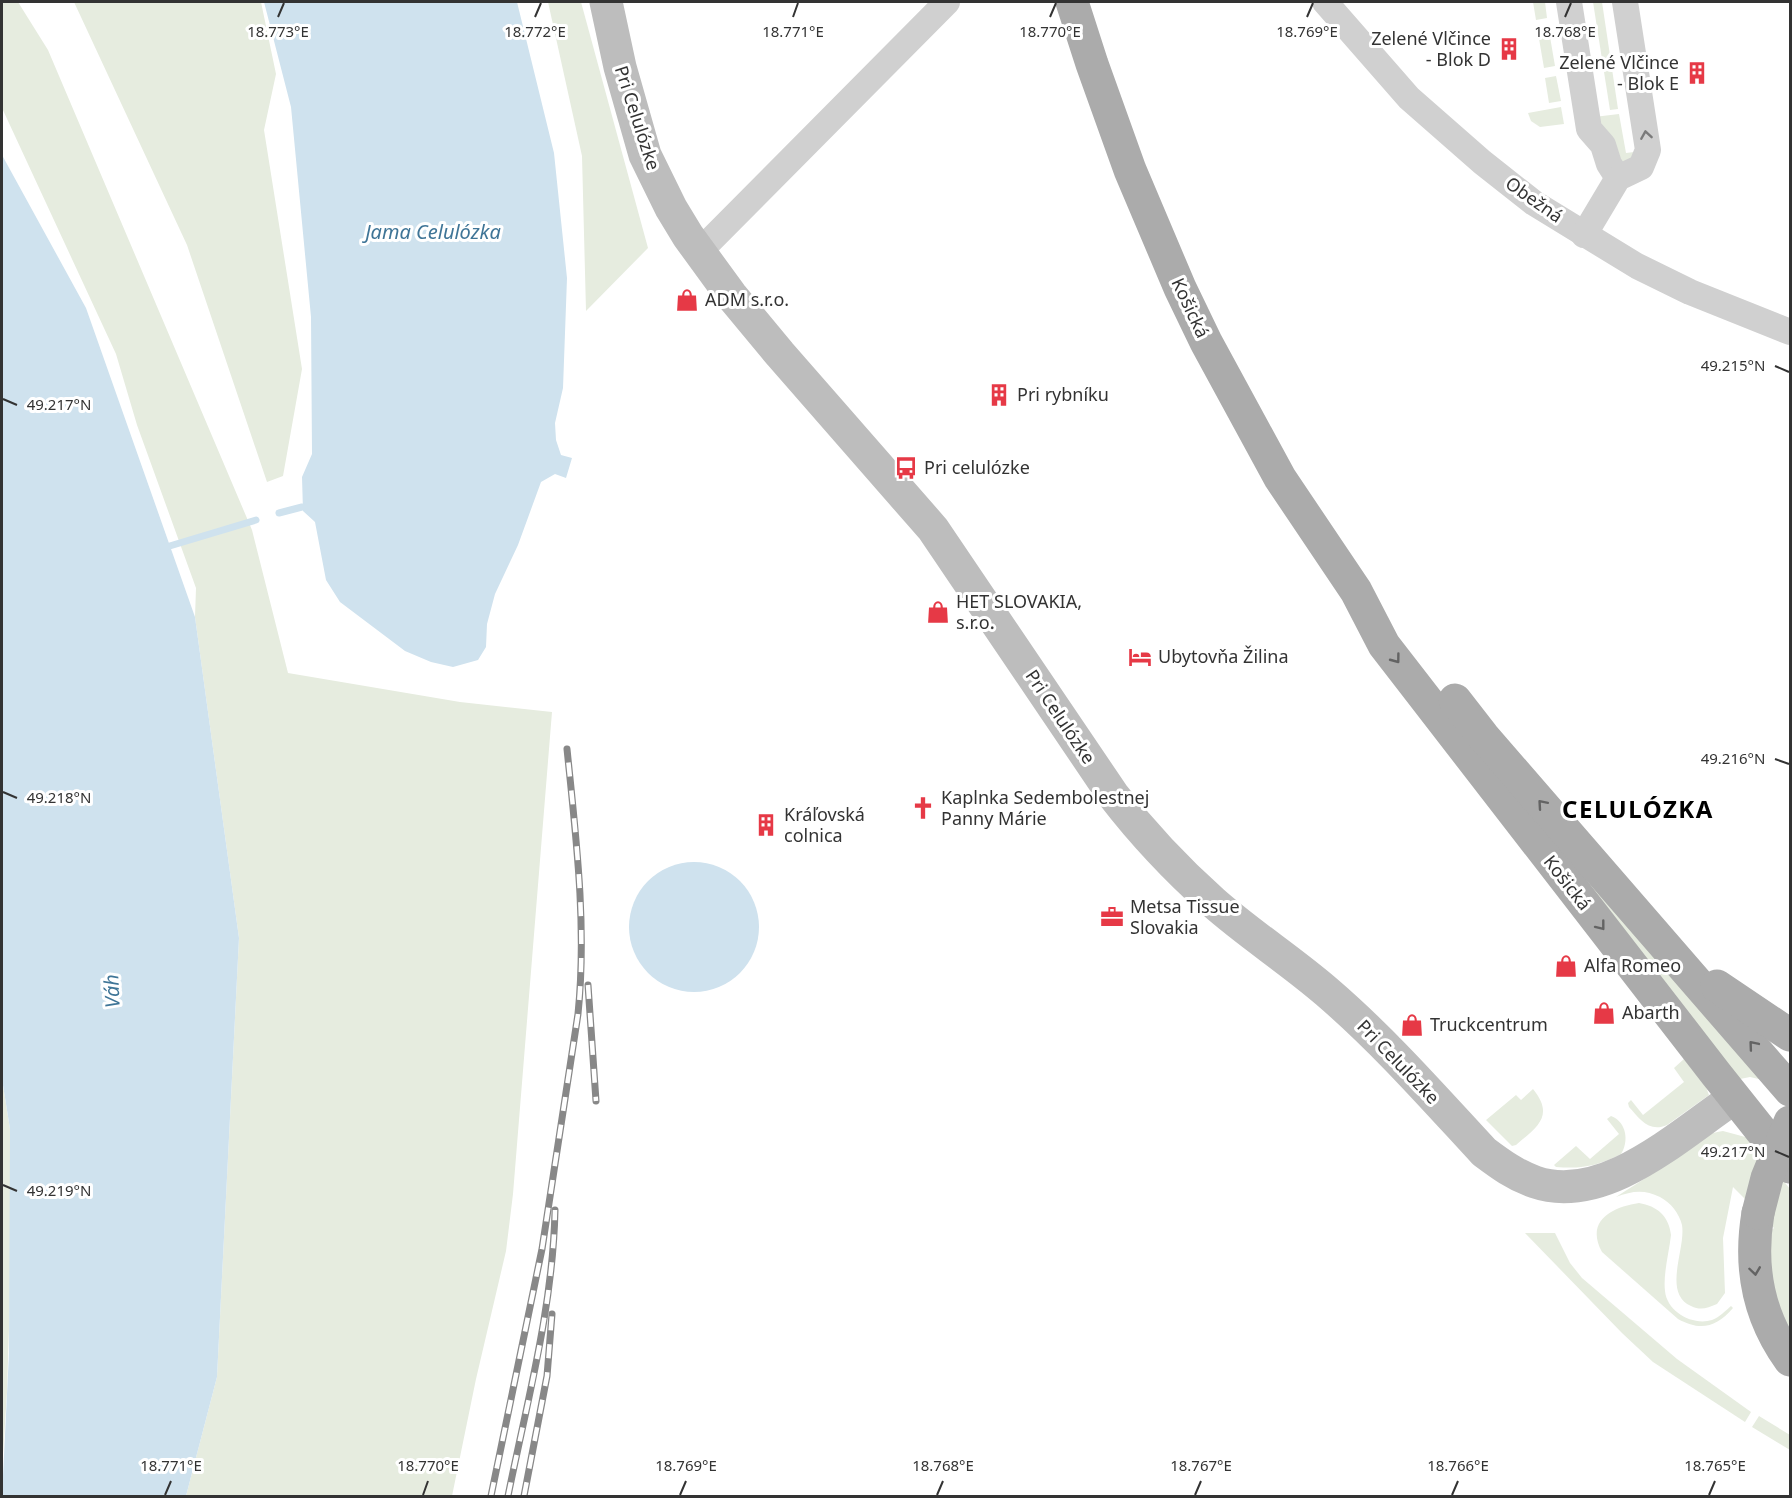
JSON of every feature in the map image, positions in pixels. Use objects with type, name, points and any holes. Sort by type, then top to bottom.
[{"type":"main road","name":"Košická","points":[[1072,2],[1130,170],[1164,251],[1206,342],[1280,478],[1356,591],[1384,645],[1734,1098],[1791,1167]]},
{"type":"main road","name":"Košická","points":[[1356,591],[1403,633],[1483,736],[1791,1090]]},
{"type":"main road","points":[[1678,960],[1791,1035]]},
{"type":"main road","points":[[1734,1098],[1756,1090],[1791,1096]]},
{"type":"main road","points":[[1791,1122],[1767,1178],[1754,1236],[1757,1288],[1771,1328],[1791,1360]]},
{"type":"street","name":"Pri Celulózke","points":[[606,2],[620,67],[645,155],[671,208],[699,252],[780,354],[933,529],[1113,795],[1139,829],[1172,864],[1214,903],[1326,991],[1364,1025],[1484,1152],[1501,1166],[1536,1183],[1562,1187],[1587,1185],[1608,1179],[1630,1169],[1734,1098]]},
{"type":"street","points":[[699,252],[947,2]]},
{"type":"street","name":"Obežná","points":[[1325,2],[1409,98],[1490,169],[1534,203],[1637,266],[1690,292],[1791,332]]},
{"type":"street","points":[[1569,2],[1589,129],[1603,145],[1609,164],[1618,178]]},
{"type":"street","points":[[1584,234],[1618,178],[1641,167],[1648,150],[1625,2]]},
{"type":"shaded area","points":[[2,2],[18,2],[48,50],[252,530],[288,673],[460,702],[552,712],[513,1194],[506,1251],[452,1496],[186,1496],[217,1377],[239,938],[195,617],[196,588],[137,425],[116,354],[2,108]]},
{"type":"shaded area","points":[[74,2],[261,2],[276,74],[264,130],[302,369],[283,476],[267,482],[187,245]]},
{"type":"shaded area","points":[[548,2],[581,2],[648,248],[586,311],[582,156]]},
{"type":"shaded area","points":[[1533,2],[1545,2],[1547,18],[1536,20]]},
{"type":"shaded area","points":[[1593,2],[1602,2],[1618,109],[1610,110]]},
{"type":"shaded area","points":[[1548,25],[1555,66],[1544,68],[1537,27]]},
{"type":"shaded area","points":[[1556,76],[1561,101],[1549,103],[1545,78]]},
{"type":"shaded area","points":[[1561,107],[1564,124],[1540,127],[1531,121],[1528,113]]},
{"type":"shaded area","points":[[1619,114],[1626,153],[1642,151],[1630,160],[1617,163],[1594,117]]},
{"type":"shaded area","points":[[1563,853],[1763,1080],[1750,1077],[1735,1080]]},
{"type":"shaded area","points":[[1684,1059],[1706,1087],[1709,1095],[1667,1125],[1655,1127],[1645,1124],[1628,1103],[1631,1100],[1643,1115],[1684,1082],[1674,1068]]},
{"type":"shaded area","points":[[2,1079],[10,1129],[10,1296],[2,1470]]},
{"type":"shaded area","points":[[1533,1089],[1543,1107],[1541,1120],[1531,1132],[1512,1146],[1486,1120],[1516,1095],[1521,1100]]},
{"type":"shaded area","points":[[1611,1116],[1620,1123],[1625,1133],[1625,1144],[1621,1154],[1590,1166],[1566,1168],[1554,1165],[1576,1146],[1590,1159],[1619,1134],[1607,1119]]},
{"type":"shaded area","points":[[1723,1131],[1749,1138],[1790,1189],[1790,1336],[1772,1289],[1768,1233],[1774,1228],[1733,1187],[1723,1238],[1725,1293],[1717,1304],[1704,1308],[1691,1306],[1682,1300],[1678,1291],[1676,1281],[1682,1225],[1674,1209],[1664,1199],[1654,1194],[1633,1192],[1616,1197],[1691,1143],[1712,1133]]},
{"type":"shaded area","points":[[1639,1203],[1657,1209],[1665,1217],[1670,1228],[1665,1291],[1671,1305],[1682,1316],[1697,1321],[1712,1320],[1731,1306],[1733,1308],[1727,1315],[1707,1326],[1693,1325],[1678,1319],[1602,1252],[1597,1232],[1604,1217],[1619,1208]]},
{"type":"shaded area","points":[[1525,1233],[1555,1233],[1570,1263],[1582,1278],[1677,1359],[1751,1412],[1745,1422],[1653,1362]]},
{"type":"shaded area","points":[[1759,1416],[1790,1435],[1790,1450],[1752,1427]]},
{"type":"water","name":"Jama Celulózka","points":[[264,2],[517,2],[554,153],[567,278],[563,388],[555,423],[556,440],[561,455],[572,458],[566,478],[555,474],[541,482],[518,545],[495,594],[487,624],[486,647],[478,660],[453,667],[431,662],[405,651],[340,602],[326,580],[315,522],[303,511],[302,477],[312,454],[311,317],[291,107]]},
{"type":"water","name":"Váh","points":[[2,155],[86,308],[195,617],[239,938],[217,1377],[186,1496],[2,1496],[9,1353],[10,1129],[2,1079]]},
{"type":"water","points":[[694,862],[719,867],[740,881],[754,902],[759,927],[754,952],[740,973],[719,987],[694,992],[669,987],[648,973],[634,952],[629,927],[634,902],[648,881],[669,867]]},
{"type":"waterway","points":[[279,513],[302,507]]},
{"type":"waterway","points":[[163,548],[256,520]]},
{"type":"railway","points":[[491,1496],[542,1249],[578,1014],[581,915],[567,749]]},
{"type":"railway","points":[[588,985],[596,1101]]},
{"type":"railway","points":[[508,1496],[544,1318],[555,1210]]},
{"type":"railway","points":[[524,1496],[547,1376],[552,1314]]},
{"type":"place","name":"Zelené Vlčince - Blok D","points":[[1509,49]]},
{"type":"place","name":"Zelené Vlčince - Blok E","points":[[1697,73]]},
{"type":"place","name":"ADM s.r.o.","points":[[687,300]]},
{"type":"place","name":"Pri rybníku","points":[[999,395]]},
{"type":"place","name":"Pri celulózke","points":[[906,468]]},
{"type":"place","name":"HET SLOVAKIA, s.r.o.","points":[[938,612]]},
{"type":"place","name":"Ubytovňa Žilina","points":[[1140,657]]},
{"type":"place","name":"Kaplnka Sedembolestnej Panny Márie","points":[[923,808]]},
{"type":"place","name":"Kráľovská colnica","points":[[766,825]]},
{"type":"place","name":"Metsa Tissue Slovakia","points":[[1112,917]]},
{"type":"place","name":"Alfa Romeo","points":[[1566,966]]},
{"type":"place","name":"Abarth","points":[[1604,1013]]},
{"type":"place","name":"Truckcentrum","points":[[1412,1025]]},
{"type":"district","name":"CELULÓZKA","points":[[1638,810]]}]
